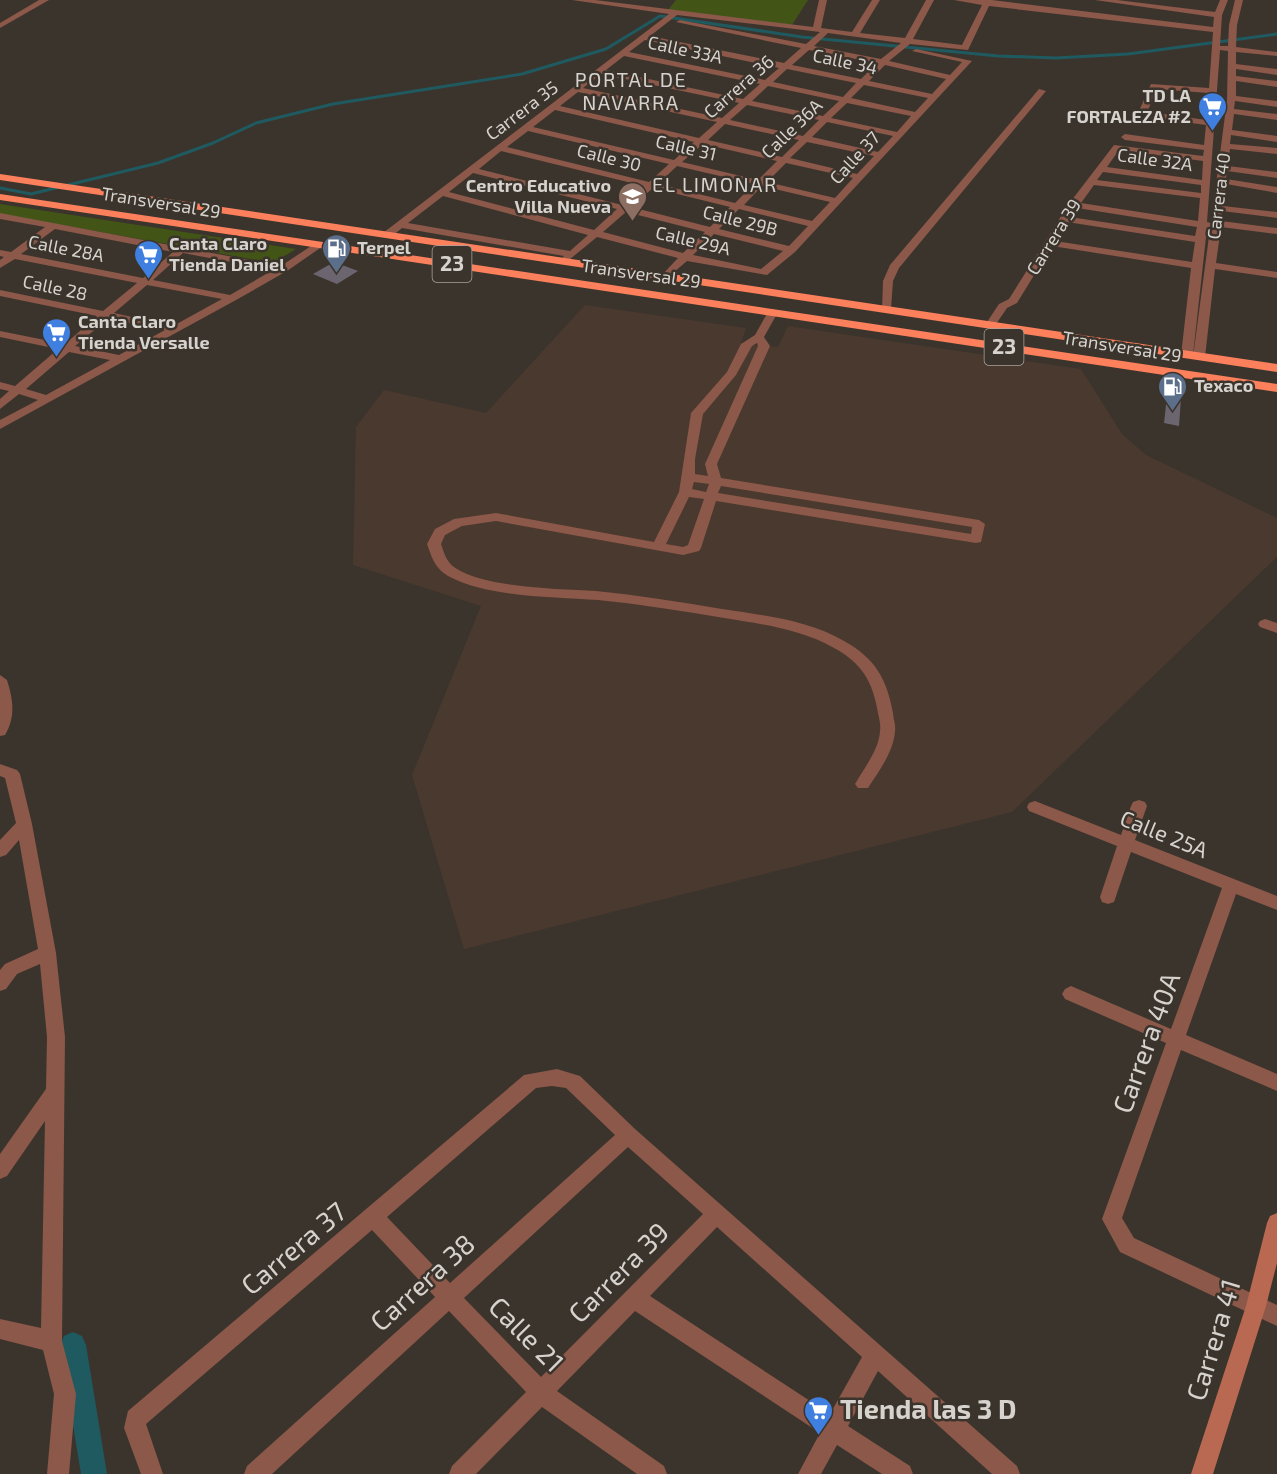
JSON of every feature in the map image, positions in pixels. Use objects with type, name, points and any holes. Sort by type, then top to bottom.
[{"type":"highway","name":"Transversal 29","points":[[0,177],[387,235],[568,257],[666,275],[1277,368]]},
{"type":"highway","name":"Transversal 29","points":[[0,197],[1277,388]]},
{"type":"street","points":[[0,26],[45,0]]},
{"type":"street","points":[[576,0],[612,2],[855,34],[905,45],[965,48],[986,2]]},
{"type":"street","points":[[659,10],[669,0]]},
{"type":"street","points":[[807,28],[814,0]]},
{"type":"street","points":[[822,30],[823,0]]},
{"type":"street","points":[[855,34],[876,0]]},
{"type":"street","name":"Calle 36A","points":[[666,275],[883,62],[905,45],[930,0]]},
{"type":"street","points":[[958,0],[1218,30]]},
{"type":"street","points":[[1099,0],[1218,15]]},
{"type":"street","name":"Carrera 40","points":[[1193,356],[1196,266],[1203,225],[1208,148],[1207,115],[1213,91],[1218,15],[1224,0]]},
{"type":"street","name":"Carrera 40","points":[[1193,356],[1211,265],[1224,168],[1231,98],[1230,49],[1236,0]]},
{"type":"street","points":[[0,18],[28,9]]},
{"type":"street","name":"Carrera 35","points":[[387,235],[669,20],[676,12]]},
{"type":"street","points":[[669,20],[883,62],[951,78]]},
{"type":"street","name":"Carrera 36","points":[[568,257],[809,48],[822,30]]},
{"type":"street","name":"Calle 34","points":[[644,37],[934,97]]},
{"type":"street","name":"Calle 37","points":[[763,273],[791,250],[968,61],[905,45]]},
{"type":"street","points":[[1217,47],[1277,54]]},
{"type":"street","name":"Calle 33A","points":[[623,53],[917,115]]},
{"type":"street","points":[[1231,66],[1277,72]]},
{"type":"street","points":[[601,71],[899,135]]},
{"type":"street","points":[[1231,78],[1277,84]]},
{"type":"street","points":[[1207,115],[1147,114],[1143,111],[1154,86],[1213,91]]},
{"type":"street","points":[[577,89],[880,155]]},
{"type":"street","points":[[886,309],[888,281],[894,267],[1042,91]]},
{"type":"street","points":[[1231,98],[1277,104]]},
{"type":"street","points":[[1146,104],[1189,110]]},
{"type":"street","points":[[554,107],[859,177]]},
{"type":"street","points":[[1229,111],[1277,117]]},
{"type":"street","name":"Calle 31","points":[[527,128],[837,201]]},
{"type":"street","points":[[1227,132],[1277,139]]},
{"type":"street","points":[[1125,137],[1208,148]]},
{"type":"street","points":[[1226,146],[1277,151]]},
{"type":"street","name":"Carrera 39","points":[[990,325],[1003,306],[1013,301],[1073,205],[1117,147],[1207,159]]},
{"type":"street","name":"Calle 30","points":[[500,148],[815,225]]},
{"type":"street","points":[[1224,168],[1277,175]]},
{"type":"street","name":"Calle 32A","points":[[1100,169],[1205,183]]},
{"type":"street","name":"Calle 29B","points":[[472,170],[791,250]]},
{"type":"street","points":[[1222,181],[1277,190]]},
{"type":"street","points":[[1090,182],[1204,196]]},
{"type":"street","name":"Calle 29A","points":[[442,193],[685,257],[763,273]]},
{"type":"street","points":[[1073,205],[1203,225],[1277,231]]},
{"type":"street","points":[[1218,208],[1277,215]]},
{"type":"street","points":[[0,216],[179,252],[283,269]]},
{"type":"street","points":[[1064,219],[1201,240]]},
{"type":"street","points":[[400,225],[568,257]]},
{"type":"street","points":[[0,266],[52,226]]},
{"type":"street","points":[[1050,243],[1196,266]]},
{"type":"street","points":[[0,426],[232,298],[318,246]]},
{"type":"street","points":[[0,405],[179,252]]},
{"type":"street","name":"Calle 28A","points":[[0,253],[232,298]]},
{"type":"street","points":[[1211,265],[1277,275]]},
{"type":"street","name":"Calle 28","points":[[0,293],[174,329]]},
{"type":"street","points":[[658,547],[685,492],[689,477],[688,459],[697,413],[732,373],[747,344],[759,337],[773,312]]},
{"type":"street","points":[[0,334],[120,359]]},
{"type":"street","points":[[759,337],[764,346],[711,464],[716,481],[713,496],[694,548],[683,551],[496,517],[459,522],[440,532],[434,544],[441,564],[456,574],[483,583],[536,592],[619,598],[728,614],[796,627],[839,644],[858,658],[877,678],[884,705],[888,731],[880,756],[863,784]]},
{"type":"street","points":[[0,385],[48,399]]},
{"type":"street","points":[[685,492],[976,540],[979,524],[689,477]]},
{"type":"street","points":[[839,517],[842,501]]},
{"type":"street","points":[[0,680],[7,705],[7,714],[0,731]]},
{"type":"street","points":[[6,772],[24,824],[47,953],[56,1037],[53,1094],[51,1341],[65,1394],[57,1474]]},
{"type":"street","points":[[1108,897],[1139,806]]},
{"type":"street","name":"Calle 25A","points":[[1035,807],[1277,903]]},
{"type":"street","points":[[0,851],[24,824]]},
{"type":"street","name":"Carrera 40A","points":[[1232,885],[1112,1219],[1127,1245],[1256,1306]]},
{"type":"street","points":[[0,984],[6,967],[47,953]]},
{"type":"street","points":[[1071,994],[1277,1083]]},
{"type":"street","name":"Carrera 37","points":[[152,1474],[135,1428],[136,1419],[531,1081],[550,1076],[573,1082],[628,1135]]},
{"type":"street","points":[[0,1170],[53,1094]]},
{"type":"street","points":[[628,1135],[1009,1474]]},
{"type":"street","name":"Carrera 38","points":[[255,1474],[628,1135]]},
{"type":"street","name":"Carrera 39","points":[[460,1474],[717,1214]]},
{"type":"street","name":"Calle 21","points":[[373,1217],[541,1393],[656,1474]]},
{"type":"street","name":"Carrera 41","points":[[1202,1474],[1256,1306],[1277,1223]]},
{"type":"street","points":[[634,1298],[902,1474]]},
{"type":"street","points":[[1256,1306],[1277,1316]]},
{"type":"street","points":[[0,1329],[51,1341]]},
{"type":"street","points":[[809,1474],[832,1428],[875,1355]]},
{"type":"shaded area","points":[[585,305],[746,328],[741,343],[778,347],[788,326],[1081,369],[1122,434],[1146,455],[1277,518],[1277,557],[1012,812],[464,949],[412,775],[481,606],[353,565],[356,427],[384,390],[486,413]]},
{"type":"green space","points":[[676,0],[808,0],[792,25],[668,10]]},
{"type":"green space","points":[[0,204],[296,249],[273,263],[0,214]]},
{"type":"building","name":"Terpel","points":[[334,262],[358,271],[337,284],[313,274]]},
{"type":"building","name":"Texaco","points":[[1167,396],[1181,398],[1179,426],[1164,423]]},
{"type":"waterway","points":[[0,188],[31,194],[158,163],[213,143],[256,123],[333,104],[522,74],[606,49],[660,16],[802,37],[998,56],[1056,58],[1128,54],[1277,34]]},
{"type":"waterway","points":[[73,1345],[94,1474]]},
{"type":"place","name":"TD LA FORTALEZA #2","points":[[1212,132]]},
{"type":"place","name":"Centro Educativo Villa Nueva","points":[[632,222]]},
{"type":"place","name":"Terpel","points":[[336,274]]},
{"type":"place","name":"Canta Claro Tienda Daniel","points":[[148,280]]},
{"type":"place","name":"Canta Claro Tienda Versalle","points":[[57,358]]},
{"type":"place","name":"Texaco","points":[[1173,412]]},
{"type":"place","name":"Tienda las 3 D","points":[[819,1436]]},
{"type":"district","name":"PORTAL DE NAVARRA","points":[[631,92]]},
{"type":"district","name":"EL LIMONAR","points":[[715,185]]}]
